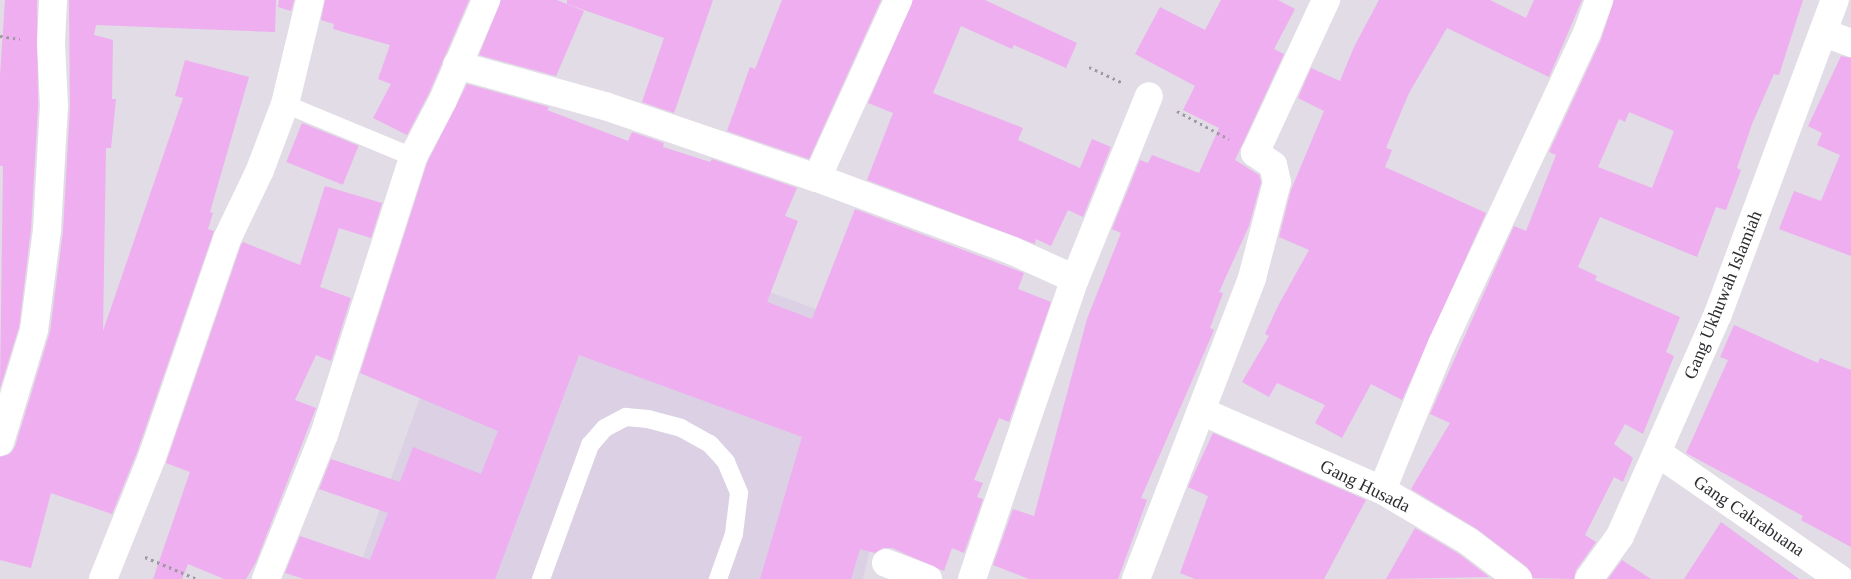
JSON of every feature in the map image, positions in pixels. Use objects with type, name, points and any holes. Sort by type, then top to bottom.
[{"type":"street","points":[[0,442],[34,330],[47,230],[54,106],[51,43],[53,0]]},
{"type":"street","points":[[103,579],[152,457],[227,240],[260,170],[284,104],[310,0]]},
{"type":"street","points":[[266,579],[324,435],[413,157],[486,0]]},
{"type":"street","points":[[818,178],[898,0]]},
{"type":"street","points":[[1136,579],[1252,278],[1277,182],[1273,165],[1255,154],[1326,0]]},
{"type":"street","points":[[1382,490],[1442,344],[1587,33],[1598,0]]},
{"type":"street","name":"Gang Ukhuwah Islamiah","points":[[1590,579],[1620,536],[1718,314],[1824,34],[1835,0]]},
{"type":"street","points":[[1824,34],[1851,44]]},
{"type":"street","points":[[457,65],[605,106],[818,178],[1013,252],[1075,279]]},
{"type":"street","points":[[972,579],[1075,279],[1150,96]]},
{"type":"street","name":"Gang Husada","points":[[1201,411],[1382,490],[1468,541],[1518,579]]},
{"type":"street","name":"Gang Cakrabuana","points":[[1658,452],[1840,579]]},
{"type":"street","points":[[886,563],[928,579]]},
{"type":"lane","points":[[284,104],[413,157]]},
{"type":"lane","points":[[541,579],[590,445],[605,428],[626,418],[648,419],[681,428],[710,444],[726,462],[739,492],[734,534],[718,579]]},
{"type":"path","points":[[118,543],[197,579]]},
{"type":"shaded area","points":[[494,191],[868,328],[894,445],[863,579],[355,579]]},
{"type":"building","points":[[5,0],[37,0],[38,106],[31,229],[19,327],[0,388],[3,166],[0,166],[0,76]]},
{"type":"building","points":[[69,0],[276,0],[275,32],[96,25],[94,35],[113,40],[112,99],[116,99],[111,148],[106,148],[103,331],[183,98],[175,96],[185,60],[249,77],[210,212],[213,213],[208,229],[214,231],[137,452],[112,514],[51,493],[31,568],[0,560],[0,457],[10,454],[15,447],[50,332],[63,231],[70,107]]},
{"type":"building","points":[[279,0],[294,0],[291,11],[278,7]]},
{"type":"building","points":[[325,0],[469,0],[429,93],[407,135],[373,118],[391,84],[378,79],[390,45],[333,29],[334,24],[321,20]]},
{"type":"building","points":[[501,0],[557,0],[584,11],[556,76],[479,55]]},
{"type":"building","points":[[567,0],[713,0],[674,113],[642,102],[664,38],[567,4]]},
{"type":"building","points":[[782,0],[881,0],[809,159],[727,131],[750,67],[755,69]]},
{"type":"building","points":[[913,0],[985,0],[1077,43],[1066,68],[1014,45],[1012,49],[961,26],[933,93],[1023,128],[1018,140],[1080,168],[1092,139],[1111,147],[1083,217],[1068,210],[1051,246],[1036,239],[1035,244],[867,180],[893,113],[868,103]]},
{"type":"building","points":[[1221,0],[1278,0],[1295,9],[1274,49],[1284,54],[1235,160],[1259,175],[1261,182],[1249,226],[1219,292],[1223,293],[1210,328],[1214,330],[1141,498],[1147,500],[1118,579],[1029,579],[993,565],[1013,509],[1034,516],[1087,319],[1121,233],[1112,229],[1140,160],[1148,163],[1152,155],[1199,173],[1219,128],[1183,110],[1195,86],[1135,54],[1160,7],[1205,30]]},
{"type":"building","points":[[1379,0],[1490,0],[1526,18],[1534,0],[1582,0],[1549,77],[1447,28],[1409,93],[1386,148],[1392,150],[1385,167],[1486,213],[1402,400],[1371,384],[1342,438],[1315,423],[1325,405],[1277,383],[1269,397],[1242,382],[1269,336],[1265,334],[1278,306],[1309,250],[1279,237],[1291,190],[1324,111],[1298,98],[1311,68],[1340,81],[1354,47]]},
{"type":"building","points":[[1614,0],[1803,0],[1779,75],[1774,74],[1752,124],[1737,168],[1741,170],[1726,210],[1716,207],[1697,257],[1600,217],[1578,267],[1597,276],[1595,280],[1680,317],[1666,352],[1674,356],[1643,434],[1625,424],[1614,444],[1633,458],[1623,482],[1614,477],[1585,535],[1596,542],[1576,570],[1574,579],[1533,578],[1527,567],[1477,529],[1411,489],[1450,423],[1430,414],[1514,226],[1526,231],[1556,155],[1549,152],[1601,40]],"holes":[[[1629,112],[1674,131],[1652,188],[1598,167],[1619,119],[1625,122]]]},
{"type":"building","points":[[1841,56],[1851,58],[1851,256],[1779,229],[1794,191],[1821,201],[1840,155],[1817,145],[1822,133],[1808,126]]},
{"type":"building","points":[[467,84],[549,107],[547,110],[628,141],[632,132],[664,143],[663,147],[710,162],[712,159],[797,188],[785,216],[798,221],[767,302],[812,319],[855,209],[1024,273],[1018,289],[1051,302],[1009,422],[999,418],[974,480],[983,483],[977,497],[983,499],[964,553],[952,548],[944,571],[892,548],[883,548],[875,553],[860,549],[851,579],[760,579],[802,437],[579,355],[495,579],[304,579],[285,573],[300,536],[370,560],[388,513],[319,489],[331,459],[400,482],[413,447],[481,474],[498,431],[360,373],[427,163]]},
{"type":"building","points":[[302,123],[359,146],[343,185],[286,162]]},
{"type":"building","points":[[325,186],[382,203],[371,238],[339,228],[320,287],[351,298],[331,361],[316,355],[295,400],[316,408],[256,562],[246,579],[224,579],[188,564],[182,579],[153,579],[190,472],[166,463],[241,245],[243,242],[300,265]]},
{"type":"building","points":[[1734,325],[1818,363],[1820,358],[1851,370],[1851,547],[1801,520],[1803,516],[1686,453],[1728,360],[1720,357]]},
{"type":"building","points":[[1213,433],[1366,500],[1324,579],[1195,579],[1180,573],[1208,496],[1188,487]]},
{"type":"building","points":[[1721,522],[1799,579],[1684,579]]},
{"type":"building","points":[[1415,528],[1459,554],[1489,577],[1386,579]]},
{"type":"building","points":[[1622,560],[1651,579],[1608,579]]}]
